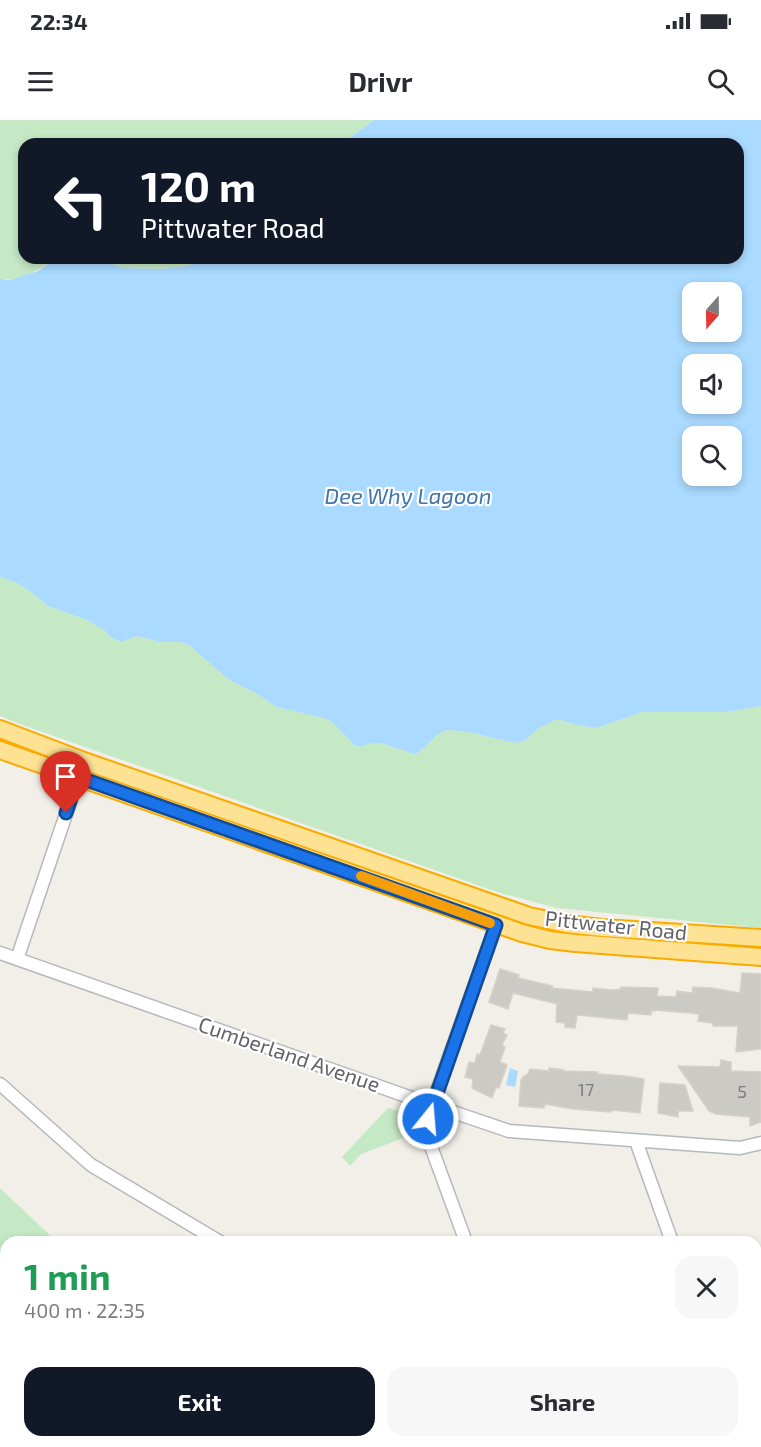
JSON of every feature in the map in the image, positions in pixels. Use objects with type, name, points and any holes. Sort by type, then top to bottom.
[{"type":"highway","name":"Pittwater Road","points":[[0,729],[84,761],[529,916],[566,924],[603,928],[761,938]]},
{"type":"highway","name":"Pittwater Road","points":[[0,750],[496,925],[541,938],[574,943],[761,957]]},
{"type":"street","points":[[17,959],[84,761]]},
{"type":"street","points":[[464,1236],[425,1130],[496,925]]},
{"type":"street","name":"Cumberland Avenue","points":[[0,953],[509,1131],[740,1148],[761,1143]]},
{"type":"street","points":[[0,1084],[91,1165],[210,1236]]},
{"type":"street","points":[[636,1141],[670,1236]]},
{"type":"green space","points":[[0,120],[374,120],[349,138],[18,138],[18,264],[46,264],[15,278],[0,279]]},
{"type":"green space","points":[[112,264],[192,264],[162,269],[123,268]]},
{"type":"green space","points":[[0,577],[15,582],[30,591],[48,606],[87,620],[121,642],[137,636],[161,642],[180,642],[189,645],[228,679],[277,707],[327,719],[359,747],[381,743],[414,754],[438,734],[447,730],[468,732],[516,743],[556,720],[596,728],[643,712],[726,712],[761,706],[761,928],[557,908],[500,893],[0,716]]},
{"type":"green space","points":[[388,1108],[400,1111],[408,1136],[361,1154],[350,1166],[342,1157]]},
{"type":"green space","points":[[0,1188],[51,1236],[0,1236]]},
{"type":"water","name":"Dee Why Lagoon","points":[[374,120],[761,120],[761,706],[726,712],[643,712],[596,728],[556,720],[539,728],[525,740],[516,743],[468,732],[447,730],[438,734],[414,754],[381,743],[371,743],[360,747],[354,745],[327,719],[277,707],[228,679],[189,645],[180,642],[161,642],[137,636],[121,642],[87,620],[48,606],[30,591],[15,582],[0,577],[0,279],[9,280],[38,271],[48,264],[112,264],[123,268],[162,269],[192,264],[744,264],[744,138],[349,138]]},
{"type":"water","points":[[510,1068],[518,1071],[515,1087],[506,1085]]},
{"type":"building","points":[[500,969],[519,975],[518,978],[553,986],[552,988],[593,992],[593,988],[612,990],[621,989],[621,987],[658,988],[657,996],[676,997],[677,991],[692,993],[693,987],[740,993],[742,973],[761,974],[761,1049],[736,1052],[738,1026],[713,1026],[713,1023],[698,1021],[699,1014],[691,1013],[655,1010],[651,1011],[651,1015],[628,1013],[627,1020],[577,1015],[575,1028],[565,1027],[565,1023],[556,1022],[557,1004],[513,993],[508,1009],[489,1002]]},
{"type":"building","points":[[491,1025],[505,1029],[503,1033],[507,1035],[502,1045],[505,1047],[500,1062],[507,1065],[499,1088],[496,1087],[492,1098],[472,1088],[473,1079],[465,1077],[469,1062],[475,1063],[477,1054],[480,1055]]},
{"type":"building","points":[[721,1060],[731,1062],[731,1071],[761,1072],[761,1122],[750,1126],[750,1117],[716,1114],[709,1111],[678,1066],[720,1067]]},
{"type":"building","points":[[549,1068],[644,1079],[640,1113],[573,1109],[545,1104],[544,1108],[519,1106],[521,1080],[524,1076],[530,1069],[549,1071]]},
{"type":"building","points":[[660,1083],[685,1085],[693,1111],[678,1111],[678,1117],[658,1113]]},
{"type":"slow traffic","points":[[361,876],[490,923]]},
{"type":"route","points":[[66,813],[78,777],[496,925],[428,1119]]}]
